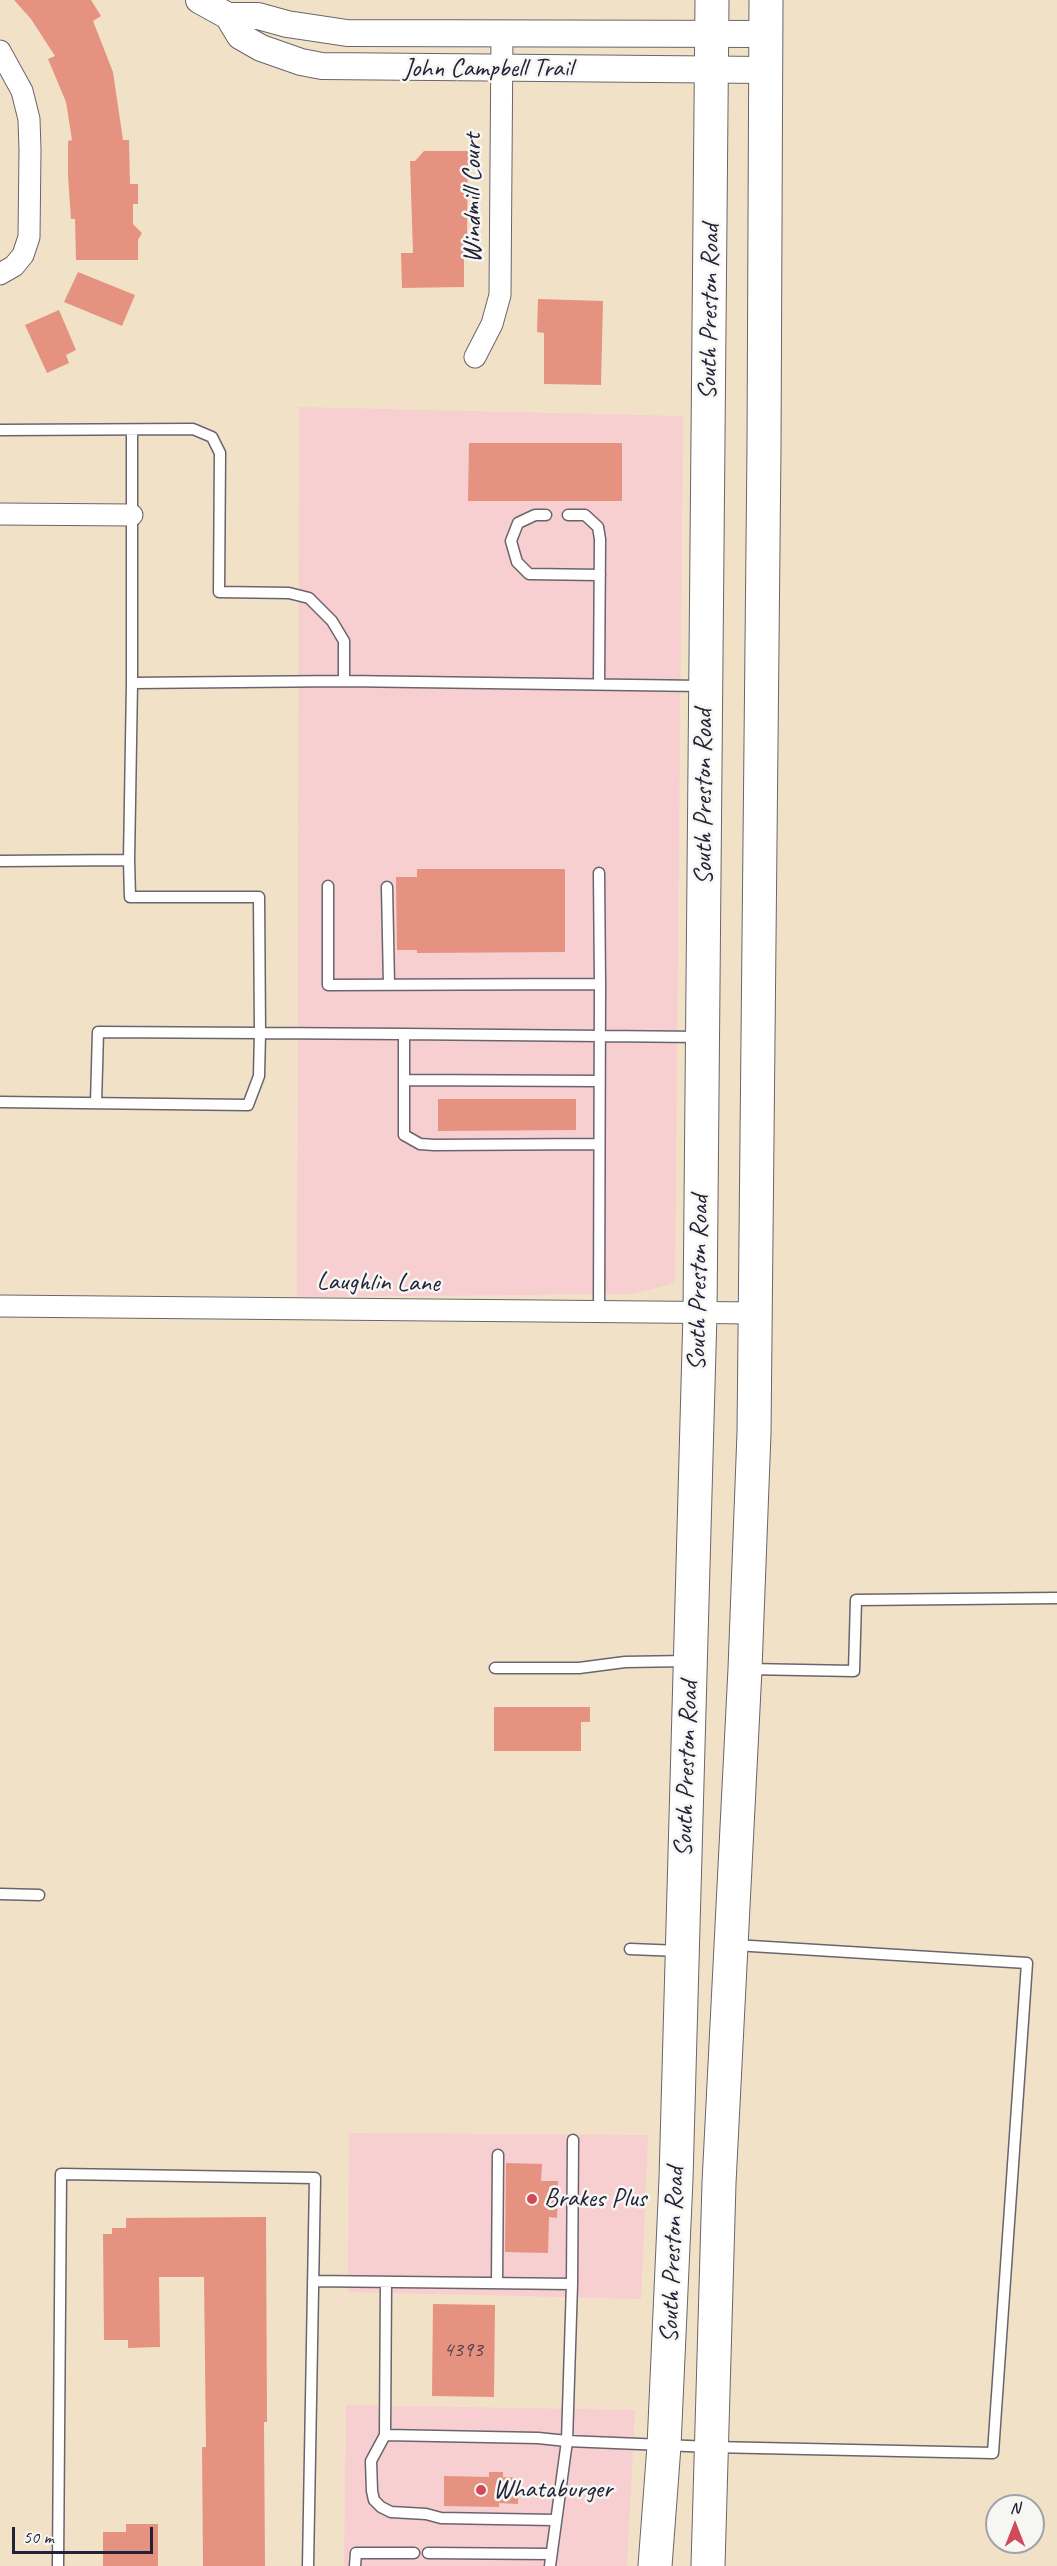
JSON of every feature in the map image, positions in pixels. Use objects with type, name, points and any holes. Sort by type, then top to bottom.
[{"type":"main road","name":"South Preston Road","points":[[654,2566],[664,2446],[676,2180],[700,1313],[712,0]]},
{"type":"main road","name":"South Preston Road","points":[[708,2566],[719,2183],[745,1669],[756,1313],[766,0]]},
{"type":"street","name":"John Campbell Trail","points":[[199,0],[228,16],[240,36],[261,48],[301,62],[338,68],[765,70]]},
{"type":"street","name":"John Campbell Trail","points":[[228,16],[258,15],[287,24],[347,33],[765,34]]},
{"type":"street","name":"Windmill Court","points":[[475,357],[492,324],[500,295],[502,34]]},
{"type":"street","points":[[0,51],[22,91],[29,119],[29,237],[23,255],[7,270]]},
{"type":"street","points":[[0,514],[132,515]]},
{"type":"street","name":"Laughlin Lane","points":[[0,1306],[756,1313]]},
{"type":"lane","points":[[0,430],[192,429],[212,437],[220,453],[219,592],[289,593],[309,598],[332,621],[344,641],[345,681]]},
{"type":"lane","points":[[0,1102],[248,1105],[259,1076],[259,897],[130,897],[132,430]]},
{"type":"lane","points":[[546,515],[535,515],[518,523],[512,541],[517,562],[529,574],[600,575]]},
{"type":"lane","points":[[568,515],[585,515],[598,527],[600,575],[598,684]]},
{"type":"lane","points":[[132,683],[345,681],[705,686]]},
{"type":"lane","points":[[0,861],[129,860]]},
{"type":"lane","points":[[599,873],[599,1312]]},
{"type":"lane","points":[[328,886],[328,985],[600,984]]},
{"type":"lane","points":[[387,887],[388,985]]},
{"type":"lane","points":[[96,1103],[98,1032],[703,1038]]},
{"type":"lane","points":[[404,1034],[404,1135],[420,1144],[599,1144]]},
{"type":"lane","points":[[405,1080],[599,1082]]},
{"type":"lane","points":[[745,1669],[854,1671],[856,1600],[1057,1598]]},
{"type":"lane","points":[[495,1668],[579,1668],[625,1662],[690,1661]]},
{"type":"lane","points":[[0,1894],[39,1895]]},
{"type":"lane","points":[[385,2435],[538,2438],[664,2446],[993,2453],[1027,1963],[731,1945]]},
{"type":"lane","points":[[630,1949],[681,1951]]},
{"type":"lane","points":[[428,2553],[550,2560],[567,2441],[572,2284],[573,2140]]},
{"type":"lane","points":[[497,2283],[498,2155]]},
{"type":"lane","points":[[58,2566],[61,2174],[315,2178],[308,2566]]},
{"type":"lane","points":[[313,2281],[572,2284]]},
{"type":"lane","points":[[386,2282],[385,2435],[371,2461],[374,2499],[381,2507],[392,2512],[426,2514],[441,2518],[555,2520]]},
{"type":"lane","points":[[355,2566],[356,2553],[414,2553]]},
{"type":"shaded area","points":[[299,407],[683,416],[675,1283],[632,1294],[297,1297]]},
{"type":"shaded area","points":[[349,2133],[648,2135],[641,2299],[348,2292]]},
{"type":"shaded area","points":[[346,2405],[635,2410],[627,2566],[344,2566]]},
{"type":"building","points":[[14,0],[91,0],[101,16],[93,21],[113,72],[123,140],[129,140],[130,184],[138,184],[138,204],[133,204],[133,224],[142,233],[138,240],[138,260],[76,260],[75,219],[71,219],[68,176],[68,141],[72,140],[66,102],[48,59],[55,56],[31,19]]},
{"type":"building","points":[[424,151],[468,151],[464,287],[402,288],[401,253],[413,253],[410,161],[415,161]]},
{"type":"building","points":[[78,272],[135,295],[122,326],[64,302]]},
{"type":"building","points":[[538,299],[603,301],[601,385],[544,384],[544,333],[537,332]]},
{"type":"building","points":[[59,310],[76,350],[66,355],[69,363],[47,373],[25,325]]},
{"type":"building","points":[[469,443],[622,443],[622,501],[468,501]]},
{"type":"building","points":[[417,869],[565,869],[565,952],[417,953],[417,950],[397,950],[396,877],[417,877]]},
{"type":"building","points":[[438,1099],[576,1099],[576,1130],[438,1131]]},
{"type":"building","points":[[494,1707],[590,1707],[590,1722],[581,1722],[581,1751],[494,1751]]},
{"type":"building","name":"Brakes Plus","points":[[506,2163],[542,2164],[541,2181],[558,2181],[557,2218],[549,2217],[548,2253],[505,2252]]},
{"type":"building","points":[[266,2217],[265,2566],[203,2566],[202,2447],[206,2447],[204,2277],[159,2277],[160,2347],[128,2348],[128,2340],[104,2340],[103,2234],[112,2234],[112,2228],[126,2228],[126,2218]]},
{"type":"building","points":[[433,2304],[495,2305],[494,2397],[432,2396]]},
{"type":"building","name":"Whataburger","points":[[489,2472],[503,2472],[503,2477],[518,2478],[518,2504],[499,2503],[499,2507],[444,2506],[444,2476],[489,2477]]},
{"type":"building","points":[[126,2524],[158,2524],[158,2566],[103,2566],[103,2532],[126,2532]]},
{"type":"place","name":"Brakes Plus","points":[[532,2199]]},
{"type":"place","name":"Whataburger","points":[[481,2490]]}]
